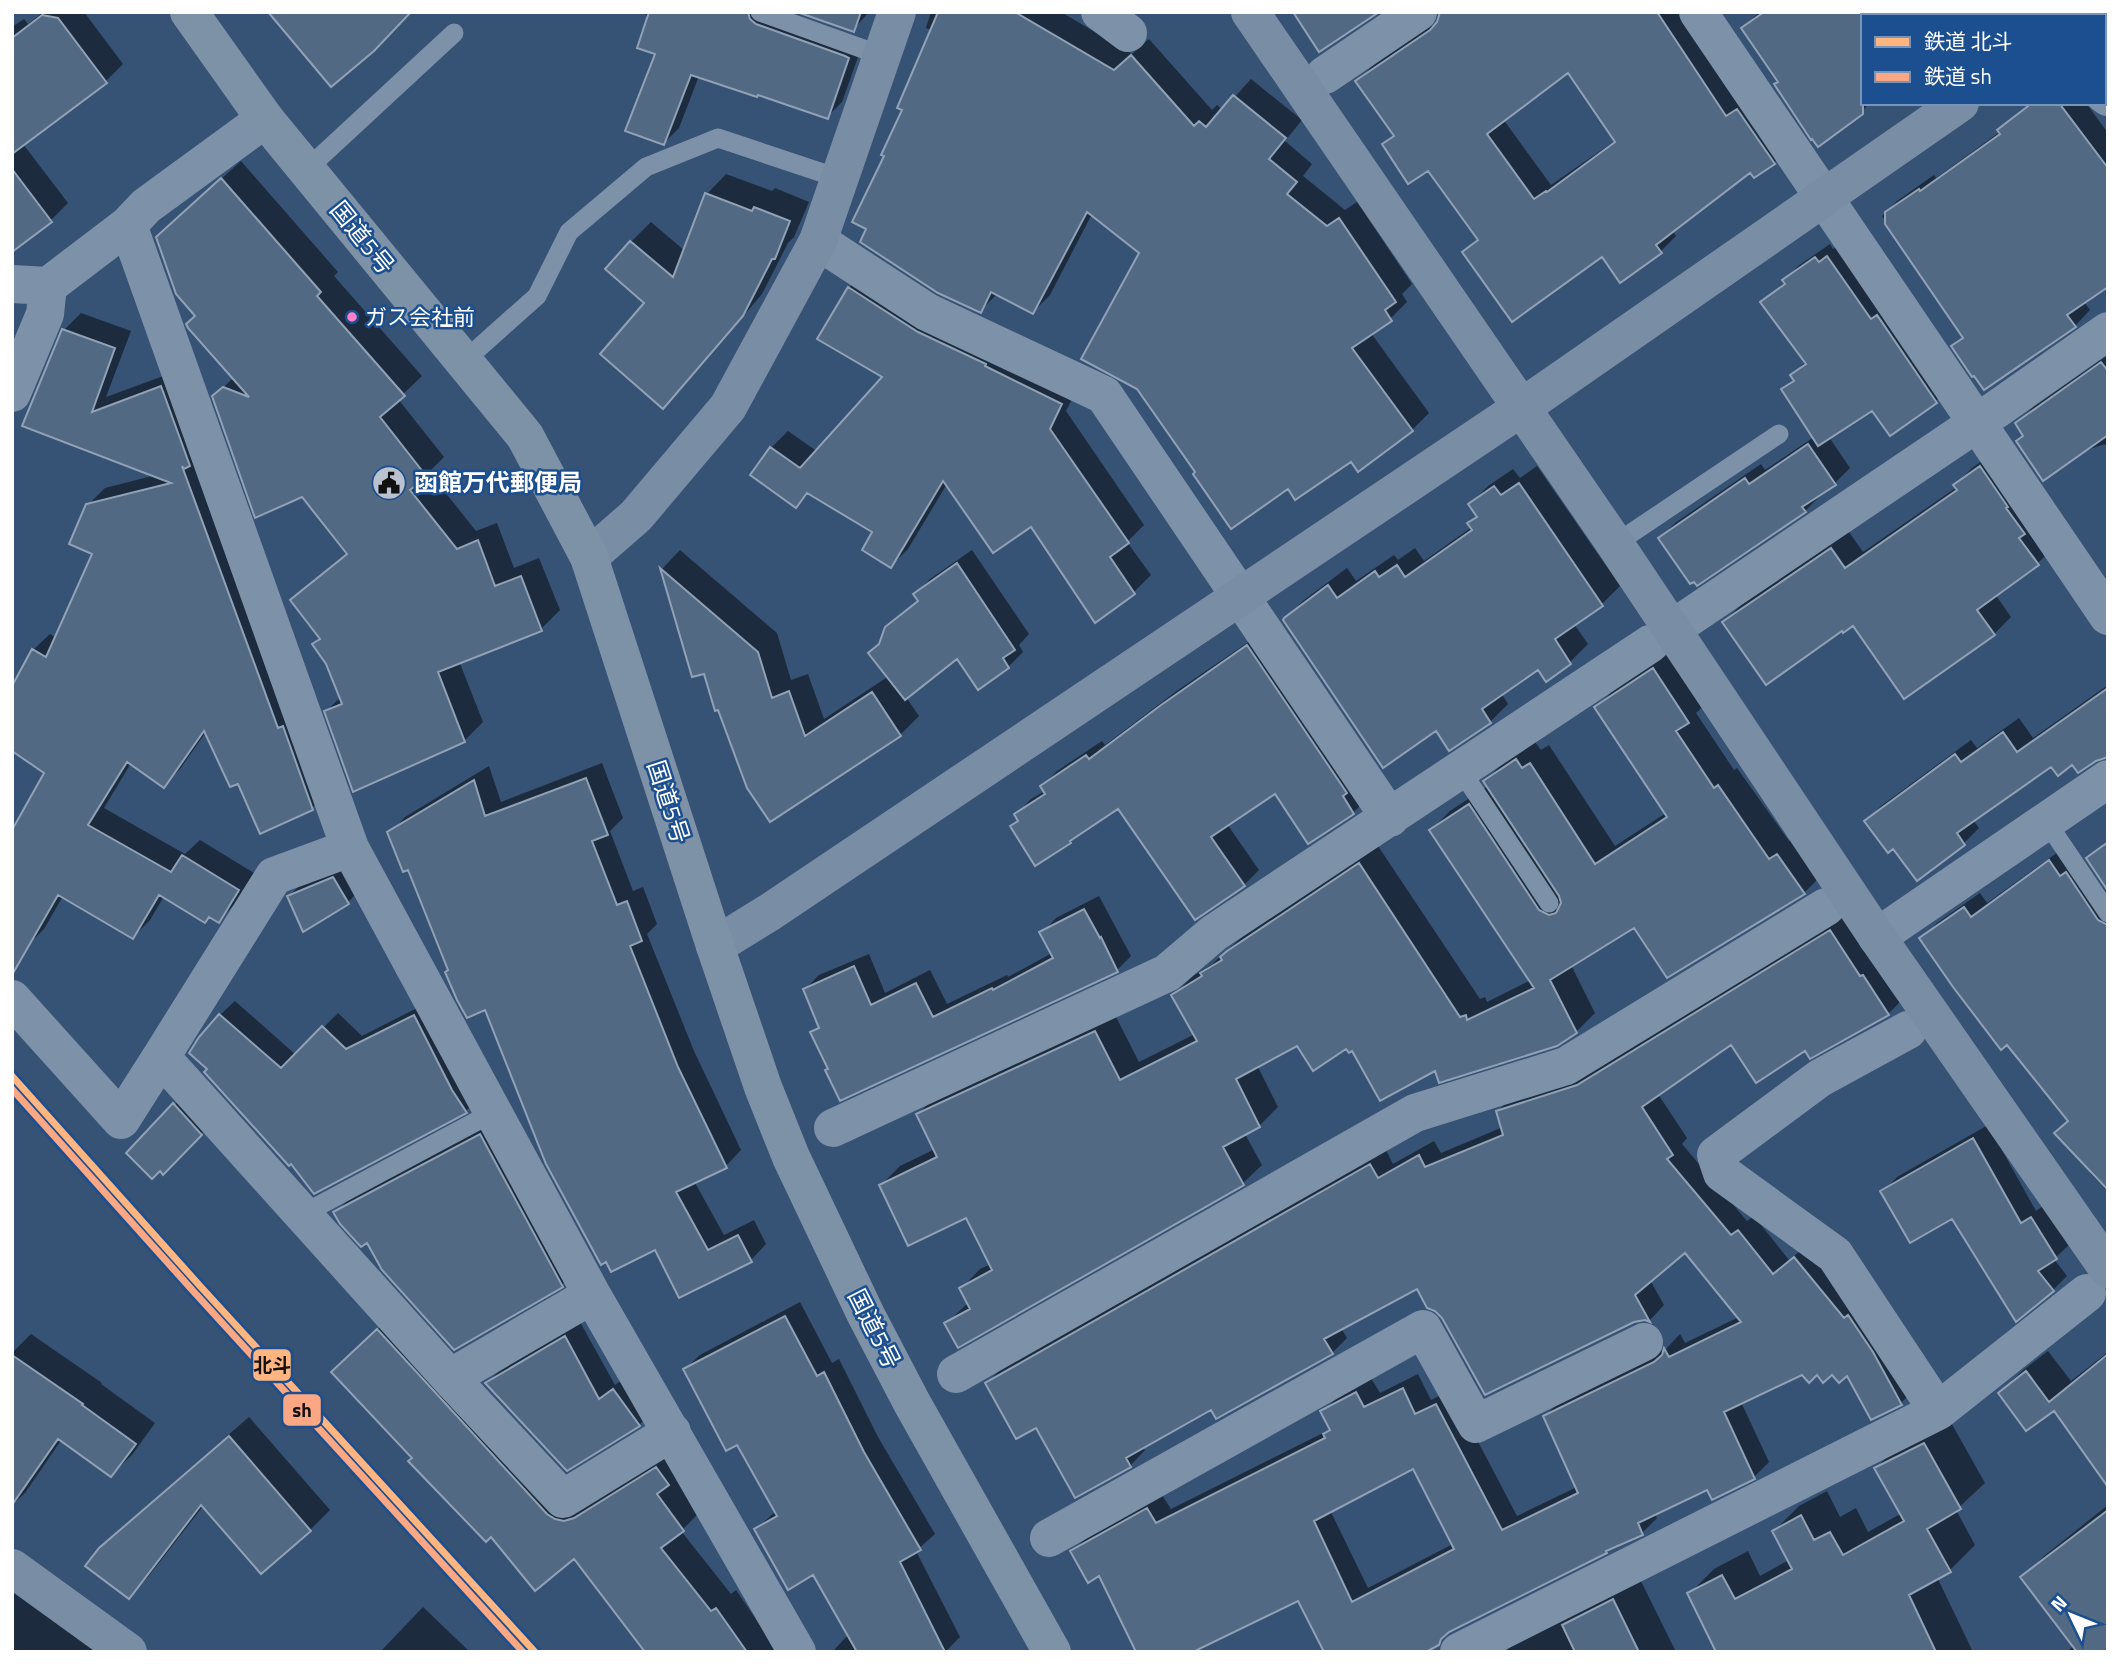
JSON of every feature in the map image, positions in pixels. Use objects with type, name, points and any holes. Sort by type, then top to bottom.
[{"type":"highway","name":"国道5号","points":[[189,12],[265,119],[525,436],[589,556],[715,946],[763,1087],[791,1157],[860,1303],[912,1403],[1052,1652]]},
{"type":"street","points":[[589,556],[636,516],[728,407],[818,242],[897,12]]},
{"type":"street","points":[[1250,12],[1615,544],[1661,636],[1877,937],[2097,1281],[1938,1412],[1459,1652]]},
{"type":"street","points":[[1325,75],[1418,12]]},
{"type":"street","points":[[1698,12],[2108,616]]},
{"type":"street","points":[[715,946],[770,912],[1521,408],[1957,105]]},
{"type":"street","points":[[12,393],[45,314],[30,285],[128,225],[146,206],[265,119]]},
{"type":"street","points":[[128,225],[350,848],[592,1295],[797,1652]]},
{"type":"street","points":[[818,242],[927,312],[1104,394],[1390,818]]},
{"type":"street","points":[[834,1129],[1167,973],[1214,933],[1661,636],[1977,423],[2108,331]]},
{"type":"street","points":[[1877,937],[2108,779]]},
{"type":"street","points":[[12,999],[121,1120],[274,876],[350,848]]},
{"type":"street","points":[[956,1374],[1415,1113],[1566,1066],[1826,906]]},
{"type":"street","points":[[1908,1030],[1820,1079],[1716,1155],[1722,1172],[1835,1255],[1938,1412]]},
{"type":"street","points":[[161,1057],[450,1378],[563,1499],[672,1432]]},
{"type":"street","points":[[450,1378],[592,1295]]},
{"type":"street","points":[[1049,1538],[1423,1329],[1476,1424],[1644,1342]]},
{"type":"street","points":[[12,1568],[128,1652]]},
{"type":"lane","points":[[760,12],[883,56]]},
{"type":"lane","points":[[306,170],[454,33]]},
{"type":"lane","points":[[463,362],[537,296],[569,232],[646,167],[718,138],[841,179]]},
{"type":"lane","points":[[1615,544],[1779,434]]},
{"type":"lane","points":[[1460,769],[1549,903]]},
{"type":"lane","points":[[2046,821],[2108,913]]},
{"type":"lane","points":[[303,1214],[494,1112]]},
{"type":"building","points":[[268,12],[411,12],[374,51],[331,87]]},
{"type":"building","points":[[649,12],[748,12],[750,19],[756,24],[849,58],[828,119],[691,75],[664,145],[625,131],[655,54],[637,48]]},
{"type":"building","points":[[797,12],[861,12],[854,32]]},
{"type":"building","points":[[938,12],[1015,12],[1114,70],[1131,55],[1194,126],[1199,121],[1206,127],[1233,95],[1286,138],[1269,159],[1297,182],[1287,194],[1327,226],[1339,218],[1396,302],[1385,310],[1392,321],[1352,348],[1413,431],[1358,472],[1351,462],[1295,500],[1288,489],[1231,529],[1137,389],[1081,359],[1139,253],[1087,212],[1033,314],[991,292],[981,313],[938,293],[860,242],[866,229],[852,222],[884,156],[881,155],[902,110],[897,108]]},
{"type":"building","points":[[1293,12],[1379,12],[1319,52]]},
{"type":"building","points":[[1440,12],[1657,12],[1726,116],[1737,109],[1775,164],[1754,178],[1750,173],[1656,245],[1662,253],[1620,283],[1602,257],[1512,322],[1462,252],[1478,240],[1428,171],[1408,184],[1382,144],[1394,136],[1355,81],[1430,30],[1437,22]],"holes":[[[1568,73],[1615,142],[1534,199],[1487,134]]]},
{"type":"building","points":[[1764,12],[1863,12],[1863,114],[1818,147],[1774,84],[1778,82],[1741,28]]},
{"type":"building","points":[[42,15],[58,18],[107,83],[12,154],[12,38]]},
{"type":"building","points":[[2029,105],[2061,105],[2108,168],[2108,287],[2067,315],[2076,327],[1984,390],[1951,346],[1963,338],[1885,224],[1885,212],[1919,189],[1920,191],[2000,134],[1997,130]]},
{"type":"building","points":[[12,169],[52,222],[12,252]]},
{"type":"building","points":[[221,178],[321,292],[317,296],[405,396],[380,417],[427,477],[410,490],[457,549],[478,540],[495,586],[521,576],[542,631],[438,672],[465,742],[353,792],[324,711],[342,704],[326,664],[312,644],[320,639],[290,600],[347,554],[302,497],[255,518],[212,396],[223,387],[249,397],[188,328],[186,324],[195,316],[176,294],[156,237]]},
{"type":"building","points":[[705,193],[752,211],[754,207],[790,221],[775,259],[772,259],[743,316],[663,409],[600,354],[644,303],[605,269],[630,241],[673,277]]},
{"type":"building","points":[[1827,256],[1871,319],[1877,315],[1937,403],[1890,436],[1872,411],[1818,446],[1781,389],[1794,381],[1790,375],[1806,364],[1760,302],[1785,284],[1782,280],[1815,257],[1819,262]]},
{"type":"building","points":[[848,287],[918,332],[1062,404],[1050,429],[1129,543],[1110,557],[1135,594],[1095,623],[1031,527],[993,553],[943,481],[891,568],[862,550],[872,532],[807,493],[796,508],[750,475],[770,447],[800,468],[882,377],[817,339]]},
{"type":"building","points":[[62,329],[115,348],[92,412],[161,386],[190,466],[184,469],[182,466],[278,728],[283,726],[313,810],[260,834],[238,784],[230,787],[204,731],[164,788],[127,762],[88,825],[171,872],[182,855],[239,890],[219,923],[209,917],[205,923],[159,895],[133,939],[58,895],[12,975],[12,830],[44,773],[12,751],[12,686],[32,649],[46,657],[92,554],[69,544],[86,504],[171,483],[22,426]]},
{"type":"building","points":[[2101,362],[2108,371],[2108,435],[2043,481],[2016,441],[2023,436],[2015,423]]},
{"type":"building","points":[[1808,444],[1836,485],[1802,507],[1806,512],[1697,586],[1694,582],[1690,584],[1658,538],[1745,478],[1749,484]]},
{"type":"building","points":[[1980,466],[2025,534],[2019,538],[2039,565],[1977,610],[1995,635],[1904,699],[1853,626],[1766,685],[1722,622],[1831,548],[1845,568],[1957,490],[1953,485]]},
{"type":"building","points":[[1519,483],[1603,606],[1555,639],[1571,664],[1546,682],[1538,670],[1482,709],[1491,723],[1449,751],[1436,731],[1383,768],[1283,620],[1328,585],[1337,598],[1375,571],[1379,577],[1397,565],[1405,577],[1472,530],[1467,523],[1477,517],[1468,504],[1494,486],[1501,495]]},
{"type":"building","points":[[957,563],[1015,650],[1003,658],[1009,668],[978,690],[957,659],[905,700],[868,653],[879,644],[885,627],[918,601],[913,594]]},
{"type":"building","points":[[660,568],[758,652],[772,698],[789,691],[805,736],[872,692],[901,736],[770,822],[747,788],[718,710],[715,711],[704,674],[692,677]]},
{"type":"building","points":[[1247,645],[1347,793],[1343,796],[1354,814],[1308,844],[1275,794],[1211,837],[1245,886],[1195,920],[1118,809],[1035,866],[1010,826],[1018,821],[1014,814],[1045,794],[1040,786],[1086,755],[1089,759]]},
{"type":"building","points":[[1653,668],[1689,723],[1676,731],[1714,788],[1718,785],[1769,859],[1777,854],[1805,894],[1667,978],[1634,928],[1550,980],[1577,1033],[1557,1046],[1439,1083],[1435,1071],[1380,1101],[1352,1051],[1349,1053],[1346,1049],[1313,1071],[1297,1046],[1236,1079],[1260,1127],[1223,1147],[1244,1185],[958,1348],[944,1323],[970,1309],[959,1288],[992,1270],[966,1218],[908,1246],[879,1185],[937,1157],[916,1114],[1095,1031],[1120,1080],[1197,1041],[1171,995],[1202,976],[1200,973],[1222,960],[1220,957],[1227,951],[1359,863],[1460,1017],[1466,1015],[1467,1020],[1534,988],[1429,830],[1469,804],[1539,910],[1549,915],[1556,913],[1561,903],[1559,896],[1483,781],[1516,759],[1522,768],[1530,763],[1595,864],[1667,817],[1594,707]]},
{"type":"building","points":[[2108,688],[2108,757],[2096,761],[2078,773],[2072,765],[2058,776],[2051,767],[1957,833],[1965,845],[1917,881],[1893,849],[1888,853],[1864,821],[1955,754],[1961,762],[2003,732],[2017,752]]},
{"type":"building","points":[[586,778],[608,835],[592,841],[617,905],[627,901],[642,941],[630,946],[678,1067],[727,1168],[676,1192],[708,1250],[738,1235],[752,1262],[679,1298],[655,1250],[611,1272],[606,1262],[601,1265],[546,1164],[485,1010],[467,1018],[457,1000],[445,972],[448,970],[408,870],[403,872],[387,832],[474,780],[485,816]]},
{"type":"building","points":[[2108,842],[2108,891],[2086,858]]},
{"type":"building","points":[[2049,860],[2060,876],[2066,872],[2098,920],[2108,925],[2108,1190],[2054,1133],[2068,1121],[2007,1045],[2001,1050],[1919,938],[1964,907],[1971,917]]},
{"type":"building","points":[[333,877],[349,904],[303,932],[287,896]]},
{"type":"building","points":[[1084,909],[1118,972],[840,1101],[810,1032],[819,1028],[803,989],[854,966],[871,1005],[916,983],[933,1017],[992,988],[993,990],[1053,958],[1039,932]]},
{"type":"building","points":[[1830,930],[1889,1015],[1810,1059],[1805,1051],[1756,1083],[1731,1045],[1642,1107],[1673,1155],[1667,1159],[1731,1235],[1738,1230],[1773,1274],[1794,1257],[1844,1318],[1848,1315],[1873,1352],[1902,1405],[1871,1420],[1847,1376],[1839,1383],[1832,1375],[1823,1383],[1817,1375],[1809,1383],[1802,1375],[1724,1412],[1755,1479],[1712,1500],[1707,1490],[1638,1523],[1643,1535],[1606,1551],[1607,1553],[1449,1632],[1439,1645],[1426,1652],[1324,1652],[1298,1601],[1193,1652],[1136,1652],[1099,1576],[1088,1583],[1070,1551],[1147,1508],[1156,1523],[1325,1438],[1323,1434],[1330,1430],[1320,1411],[1356,1392],[1364,1407],[1403,1388],[1415,1414],[1436,1404],[1502,1530],[1578,1493],[1543,1416],[1654,1362],[1662,1355],[1664,1348],[1669,1357],[1741,1322],[1685,1253],[1635,1295],[1650,1322],[1634,1322],[1485,1395],[1442,1318],[1427,1308],[1417,1289],[1324,1339],[1333,1354],[1216,1419],[1211,1410],[1126,1458],[1131,1467],[1075,1498],[1036,1428],[1016,1439],[985,1383],[1370,1164],[1378,1178],[1419,1155],[1425,1167],[1503,1135],[1496,1111],[1577,1085]],"holes":[[[1413,1469],[1454,1549],[1352,1602],[1314,1521]]]},
{"type":"building","points":[[219,1014],[281,1068],[322,1026],[346,1049],[414,1015],[452,1090],[467,1113],[314,1194],[291,1164],[289,1166],[204,1072],[207,1069],[189,1053]]},
{"type":"building","points":[[173,1103],[202,1135],[163,1175],[160,1171],[152,1179],[126,1153]]},
{"type":"building","points":[[480,1134],[563,1287],[454,1350],[382,1270],[367,1243],[361,1247],[333,1212]]},
{"type":"building","points":[[1973,1138],[2021,1223],[2031,1217],[2057,1259],[2038,1271],[2054,1291],[2016,1322],[1952,1219],[1910,1243],[1880,1191]]},
{"type":"building","points":[[785,1316],[817,1376],[824,1372],[864,1452],[921,1550],[900,1562],[945,1652],[857,1652],[813,1575],[788,1590],[754,1529],[777,1516],[737,1445],[726,1451],[683,1369]]},
{"type":"building","points":[[377,1329],[547,1514],[555,1519],[564,1521],[574,1518],[656,1467],[669,1485],[657,1494],[684,1531],[661,1548],[711,1611],[716,1608],[747,1652],[645,1652],[574,1559],[535,1591],[491,1537],[486,1542],[408,1461],[412,1458],[331,1372]]},
{"type":"building","points":[[565,1336],[599,1399],[613,1389],[640,1426],[567,1471],[485,1383]]},
{"type":"building","points":[[2108,1354],[2108,1487],[2054,1411],[2026,1431],[1998,1393],[2026,1371],[2049,1402]]},
{"type":"building","points":[[12,1355],[136,1444],[111,1477],[58,1439],[12,1505]]},
{"type":"building","points":[[229,1436],[311,1531],[261,1574],[201,1505],[129,1599],[85,1566],[99,1548]]},
{"type":"building","points":[[1924,1443],[1961,1509],[1927,1529],[1951,1572],[1909,1595],[1936,1652],[1716,1652],[1687,1593],[1722,1575],[1735,1599],[1792,1569],[1772,1531],[1801,1515],[1814,1540],[1830,1532],[1843,1555],[1904,1521],[1874,1468]]},
{"type":"building","points":[[2108,1510],[2108,1652],[2077,1652],[2020,1577]]},
{"type":"building","points":[[1613,1599],[1639,1652],[1575,1652],[1562,1625]]},
{"type":"rail line","name":"北斗","points":[[12,1076],[535,1652]]},
{"type":"rail line","name":"sh","points":[[12,1089],[523,1652]]},
{"type":"place","name":"ガス会社前","points":[[352,317]]},
{"type":"place","name":"函館万代郵便局","points":[[389,483]]}]
